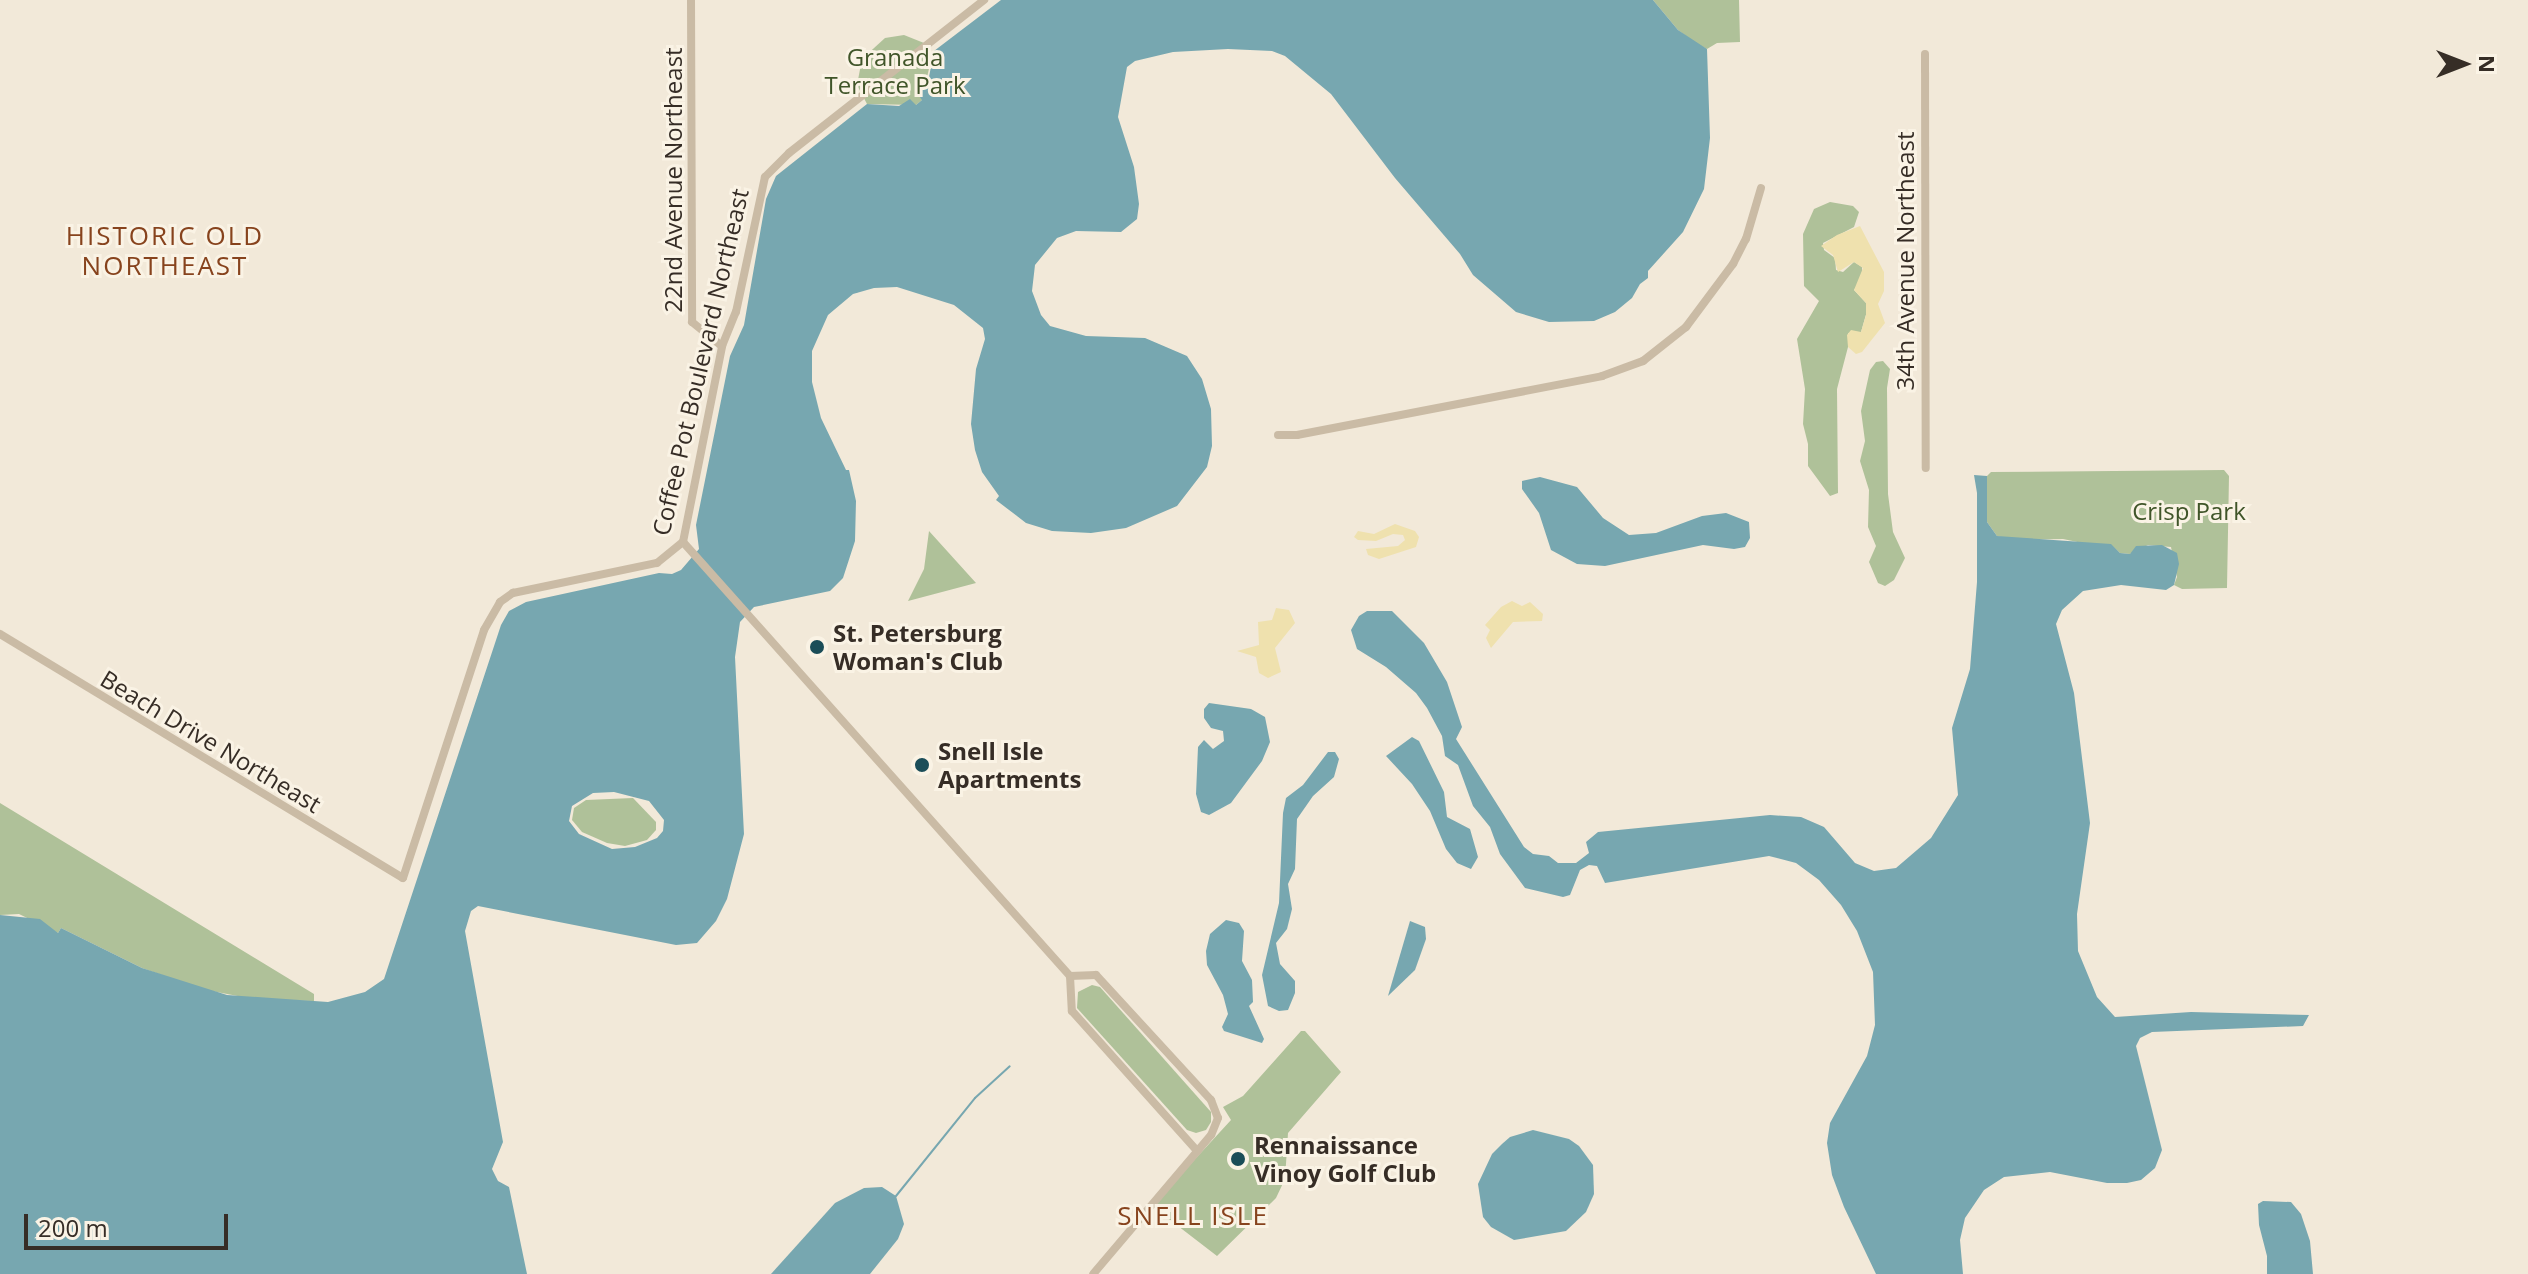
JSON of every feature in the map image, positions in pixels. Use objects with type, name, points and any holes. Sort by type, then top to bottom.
[{"type":"street","name":"22nd Avenue Northeast","points":[[691,0],[692,322],[722,346]]},
{"type":"street","name":"Coffee Pot Boulevard Northeast","points":[[403,878],[484,630],[500,602],[513,593],[657,563],[683,542],[722,346],[736,312],[765,177],[789,153],[984,0]]},
{"type":"street","name":"34th Avenue Northeast","points":[[1925,54],[1926,468]]},
{"type":"street","points":[[1279,440],[1622,371],[1673,340],[1733,264],[1749,230],[1761,188]]},
{"type":"street","points":[[683,542],[1070,976],[1072,1011],[1197,1151]]},
{"type":"street","name":"Beach Drive Northeast","points":[[0,634],[403,878]]},
{"type":"street","points":[[1070,976],[1096,975],[1211,1100],[1218,1113],[1216,1125],[1197,1151],[1093,1274]]},
{"type":"green space","points":[[1653,0],[1739,0],[1740,42],[1717,43],[1707,49],[1678,30]]},
{"type":"green space","name":"Granada Terrace Park","points":[[904,35],[924,43],[932,55],[922,100],[916,105],[867,104],[857,85],[862,59],[885,38]]},
{"type":"green space","points":[[1830,202],[1853,206],[1859,212],[1854,227],[1823,243],[1824,250],[1835,258],[1836,270],[1843,272],[1854,262],[1862,267],[1862,278],[1854,290],[1866,303],[1867,311],[1861,332],[1848,333],[1848,347],[1837,389],[1838,493],[1830,496],[1808,466],[1808,444],[1803,424],[1805,389],[1797,339],[1819,301],[1804,286],[1803,234],[1814,209]]},
{"type":"green space","points":[[1883,361],[1890,369],[1887,388],[1888,494],[1893,532],[1905,558],[1894,580],[1885,586],[1878,583],[1869,562],[1876,546],[1868,527],[1869,490],[1860,461],[1865,441],[1861,411],[1870,370],[1876,362]]},
{"type":"green space","name":"Crisp Park","points":[[2224,470],[2229,476],[2227,588],[2182,589],[2174,585],[2177,577],[2171,547],[2148,545],[2130,554],[2120,553],[2110,544],[2092,545],[2063,539],[2012,540],[1997,536],[1987,522],[1987,476],[1991,472]]},
{"type":"green space","points":[[929,531],[976,583],[908,601],[924,569]]},
{"type":"green space","points":[[633,798],[656,822],[656,830],[647,840],[625,846],[607,843],[582,832],[572,820],[574,808],[586,800]]},
{"type":"green space","points":[[0,803],[314,994],[314,1001],[258,1000],[201,989],[142,968],[61,928],[58,933],[19,914],[0,915]]},
{"type":"green space","points":[[1092,985],[1100,987],[1211,1112],[1211,1122],[1206,1130],[1196,1133],[1187,1130],[1077,1008],[1078,992]]},
{"type":"green space","points":[[1301,1031],[1305,1031],[1341,1072],[1288,1133],[1285,1179],[1276,1198],[1217,1256],[1152,1206],[1231,1120],[1223,1107],[1243,1096]]},
{"type":"sand","points":[[1860,226],[1884,272],[1884,291],[1878,304],[1885,323],[1862,352],[1856,354],[1848,347],[1847,335],[1851,330],[1861,332],[1866,315],[1866,303],[1854,290],[1863,268],[1854,262],[1838,272],[1833,255],[1821,246],[1837,235]]},
{"type":"sand","points":[[1395,524],[1415,531],[1419,537],[1416,547],[1379,559],[1368,555],[1366,549],[1398,546],[1405,540],[1403,535],[1393,534],[1376,541],[1354,537],[1358,531],[1374,534]]},
{"type":"sand","points":[[1512,601],[1522,606],[1530,602],[1543,614],[1542,621],[1513,622],[1491,648],[1486,638],[1490,630],[1485,625],[1501,607]]},
{"type":"sand","points":[[1276,608],[1289,610],[1295,623],[1275,648],[1281,672],[1268,678],[1259,673],[1256,657],[1237,651],[1259,645],[1258,622],[1272,620]]},
{"type":"water","points":[[1001,0],[1653,0],[1678,30],[1707,49],[1710,138],[1704,189],[1683,232],[1648,271],[1648,278],[1640,284],[1632,298],[1615,312],[1594,321],[1549,322],[1516,312],[1473,275],[1460,254],[1395,178],[1331,94],[1285,56],[1272,51],[1228,49],[1173,52],[1135,61],[1127,67],[1118,117],[1134,167],[1139,204],[1137,219],[1121,232],[1076,231],[1057,238],[1035,265],[1032,291],[1041,315],[1050,326],[1086,336],[1145,338],[1187,356],[1202,379],[1211,409],[1212,446],[1207,467],[1177,506],[1126,528],[1091,533],[1052,531],[1026,523],[996,500],[999,496],[982,472],[975,450],[971,424],[976,369],[985,339],[983,328],[954,305],[897,287],[874,288],[853,294],[828,315],[812,351],[812,382],[821,418],[846,470],[849,470],[856,501],[855,541],[843,578],[830,591],[754,607],[740,622],[735,657],[744,834],[727,899],[716,921],[697,943],[676,945],[478,906],[471,911],[465,931],[503,1142],[492,1169],[498,1181],[509,1187],[527,1274],[0,1274],[0,915],[40,919],[58,933],[61,928],[142,968],[227,995],[328,1002],[365,992],[384,979],[501,625],[509,611],[526,602],[659,573],[672,574],[681,570],[699,549],[696,525],[730,356],[744,325],[766,199],[776,176],[867,104],[899,106],[910,99],[916,105],[922,100],[917,93],[929,77],[934,51]],"holes":[[[614,792],[649,801],[664,820],[663,831],[657,838],[635,847],[612,849],[579,834],[569,821],[572,806],[593,793]]]},
{"type":"water","points":[[1974,475],[1987,476],[1987,522],[1997,536],[2111,544],[2120,553],[2130,554],[2136,546],[2162,545],[2177,553],[2179,564],[2174,585],[2166,590],[2121,585],[2083,591],[2062,610],[2056,624],[2074,693],[2090,823],[2077,914],[2078,951],[2097,997],[2115,1017],[2191,1012],[2309,1015],[2303,1026],[2152,1032],[2140,1038],[2136,1046],[2162,1150],[2155,1168],[2141,1180],[2127,1183],[2107,1183],[2050,1172],[2004,1177],[1984,1190],[1965,1218],[1960,1240],[1963,1274],[1876,1274],[1832,1175],[1827,1143],[1830,1123],[1867,1056],[1875,1025],[1873,972],[1857,931],[1841,905],[1819,880],[1796,863],[1769,856],[1605,883],[1597,866],[1589,865],[1580,870],[1570,895],[1563,897],[1525,888],[1500,854],[1490,827],[1473,806],[1458,765],[1445,756],[1442,736],[1427,708],[1416,693],[1386,667],[1357,649],[1351,630],[1359,616],[1367,611],[1392,611],[1424,643],[1447,682],[1462,727],[1456,739],[1524,847],[1533,854],[1549,856],[1558,863],[1576,863],[1589,853],[1586,842],[1598,832],[1770,815],[1801,817],[1824,827],[1855,863],[1874,871],[1896,868],[1931,838],[1958,795],[1952,728],[1970,669],[1977,582],[1977,493]]},
{"type":"water","points":[[1540,477],[1577,487],[1603,518],[1629,535],[1656,533],[1702,516],[1726,513],[1749,522],[1750,538],[1745,547],[1734,549],[1703,545],[1605,566],[1577,564],[1551,550],[1539,513],[1522,489],[1522,481]]},
{"type":"water","points":[[1209,703],[1251,709],[1265,717],[1270,742],[1262,761],[1231,803],[1209,815],[1201,812],[1196,794],[1198,747],[1204,740],[1213,749],[1224,741],[1223,731],[1211,728],[1204,718],[1204,709]]},
{"type":"water","points":[[1412,737],[1419,741],[1444,792],[1447,817],[1470,829],[1478,857],[1471,869],[1457,863],[1446,849],[1430,811],[1412,784],[1386,756]]},
{"type":"water","points":[[1328,752],[1335,752],[1339,759],[1334,777],[1313,796],[1297,819],[1295,869],[1288,884],[1292,909],[1287,929],[1276,943],[1280,964],[1295,981],[1295,993],[1288,1010],[1279,1011],[1268,1006],[1262,975],[1279,903],[1283,813],[1286,798],[1303,785]]},
{"type":"water","points":[[1226,920],[1239,923],[1244,931],[1242,961],[1252,980],[1253,1002],[1249,1006],[1264,1039],[1262,1043],[1224,1031],[1222,1027],[1228,1014],[1223,995],[1207,965],[1206,951],[1210,934]]},
{"type":"water","points":[[1410,921],[1425,927],[1426,939],[1415,970],[1388,996]]},
{"type":"water","points":[[1533,1130],[1569,1139],[1579,1146],[1593,1165],[1594,1194],[1586,1212],[1566,1231],[1514,1240],[1491,1227],[1483,1217],[1478,1184],[1492,1154],[1502,1144],[1510,1137]]},
{"type":"water","points":[[882,1187],[896,1196],[904,1224],[898,1239],[870,1274],[771,1274],[835,1203],[864,1188]]},
{"type":"water","points":[[2263,1201],[2291,1202],[2301,1214],[2310,1241],[2313,1274],[2267,1274],[2267,1256],[2259,1225],[2258,1204]]},
{"type":"waterway","points":[[896,1196],[975,1098],[1010,1066]]},
{"type":"place","name":"St. Petersburg Woman's Club","points":[[817,647]]},
{"type":"place","name":"Snell Isle Apartments","points":[[922,765]]},
{"type":"place","name":"Rennaissance Vinoy Golf Club","points":[[1238,1159]]},
{"type":"district","name":"HISTORIC OLD NORTHEAST","points":[[165,251]]},
{"type":"district","name":"SNELL ISLE","points":[[1193,1216]]}]
